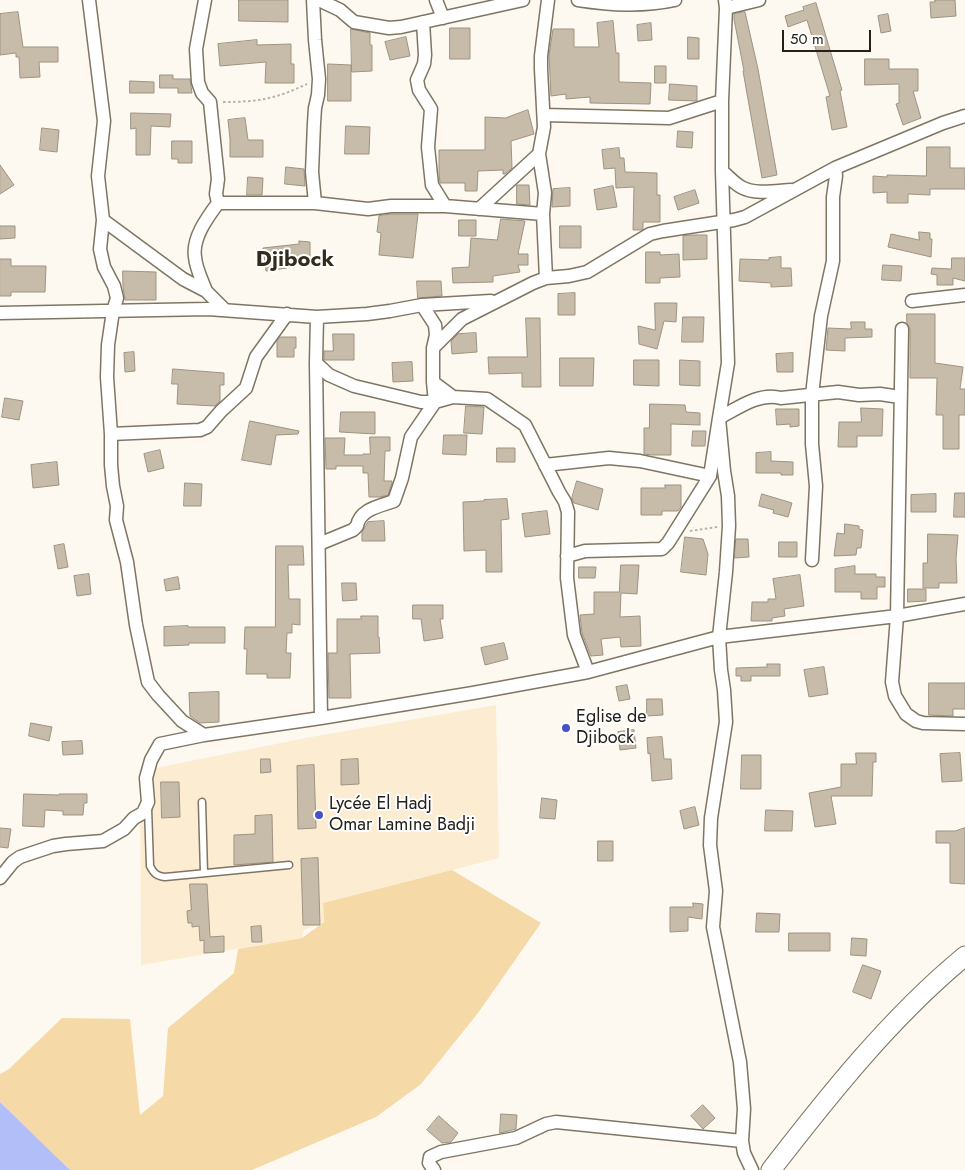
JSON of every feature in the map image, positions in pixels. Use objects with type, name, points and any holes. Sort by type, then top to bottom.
[{"type":"main road","points":[[771,1170],[846,1076],[895,1022],[965,956]]},
{"type":"street","points":[[89,0],[104,121],[98,176],[103,220],[100,249],[104,267],[114,286],[117,298],[108,345],[107,377],[111,465],[117,506],[116,520],[126,562],[136,625],[148,682],[182,721],[204,735]]},
{"type":"street","points":[[205,0],[196,49],[198,82],[202,93],[210,102],[218,178],[216,194],[218,203],[206,219],[195,244],[194,256],[206,291]]},
{"type":"street","points":[[313,0],[319,79],[315,108],[312,172],[315,203]]},
{"type":"street","points":[[319,0],[340,10],[354,22],[389,28],[523,0]]},
{"type":"street","points":[[436,0],[443,18]]},
{"type":"street","points":[[546,278],[543,214],[545,193],[539,154],[544,127],[541,56],[548,0]]},
{"type":"street","points":[[578,0],[608,4],[639,5],[674,0]]},
{"type":"street","points":[[567,556],[585,552],[662,549],[668,543],[710,476],[728,363],[722,171],[722,101],[726,4],[759,0]]},
{"type":"street","points":[[423,22],[425,55],[418,85],[430,110],[431,121],[428,147],[432,185],[445,206]]},
{"type":"street","points":[[544,115],[669,118],[722,101]]},
{"type":"street","points":[[433,348],[462,319],[533,283],[546,278],[587,272],[650,234],[745,217],[835,168],[965,116]]},
{"type":"street","points":[[479,209],[539,154]]},
{"type":"street","points":[[812,560],[816,486],[812,444],[812,395],[821,316],[833,260],[835,168]]},
{"type":"street","points":[[722,171],[741,187],[748,190],[794,190]]},
{"type":"street","points":[[218,203],[315,203],[368,209],[391,206],[445,206],[543,214]]},
{"type":"street","points":[[103,220],[183,279],[206,291],[225,310]]},
{"type":"street","points":[[912,300],[965,295]]},
{"type":"street","points":[[0,313],[208,309],[317,317],[375,313],[422,305],[496,301]]},
{"type":"street","points":[[319,544],[353,530],[357,526],[358,520],[370,509],[394,501],[402,478],[411,437],[434,402],[433,348],[436,335],[435,325],[422,305]]},
{"type":"street","points":[[111,434],[200,430],[207,427],[246,388],[256,357],[287,314]]},
{"type":"street","points":[[317,317],[321,718]]},
{"type":"street","points":[[902,330],[897,616],[892,682],[895,696],[906,714],[916,721],[923,724],[965,724]]},
{"type":"street","points":[[316,363],[329,375],[354,386],[421,402],[434,402],[454,397],[487,399],[525,425],[565,502],[568,512],[566,578],[574,635],[588,672]]},
{"type":"street","points":[[433,382],[454,397]]},
{"type":"street","points":[[719,418],[754,399],[773,396],[781,398],[838,392],[900,397]]},
{"type":"street","points":[[719,418],[728,496],[729,526],[719,637],[726,722],[711,818],[710,845],[716,891],[713,927],[740,1062],[744,1109],[742,1141],[744,1153],[752,1170]]},
{"type":"street","points":[[545,465],[609,458],[640,462],[710,476]]},
{"type":"street","points":[[0,878],[13,862],[20,857],[53,846],[103,841],[124,829],[142,812],[148,802],[146,778],[150,760],[160,744],[204,735],[473,693],[588,672],[719,637],[897,616],[965,604]]},
{"type":"street","points":[[434,1170],[429,1163],[430,1157],[441,1152],[516,1138],[546,1124],[556,1122],[742,1141]]},
{"type":"lane","points":[[148,802],[150,866],[158,876],[165,877],[289,865]]},
{"type":"lane","points":[[202,802],[204,873]]},
{"type":"path","points":[[210,102],[264,100],[281,96],[319,79]]},
{"type":"path","points":[[675,531],[686,532],[729,526]]},
{"type":"shaded area","name":"Lycée El Hadj Omar Lamine Badji","points":[[496,705],[499,858],[323,903],[324,922],[304,930],[302,938],[141,965],[140,771],[316,736]]},
{"type":"shaded area","points":[[452,870],[541,923],[478,1013],[421,1084],[376,1117],[252,1170],[70,1170],[0,1102],[0,1074],[9,1069],[62,1018],[130,1019],[140,1115],[163,1096],[168,1028],[234,973],[238,949],[302,938],[324,922],[323,903]]},
{"type":"water","points":[[0,1102],[70,1170],[0,1170]]},
{"type":"building","points":[[239,0],[288,0],[288,22],[239,21]]},
{"type":"building","points":[[935,0],[955,0],[956,16],[931,18],[930,2],[935,2]]},
{"type":"building","points":[[816,3],[842,90],[840,91],[847,127],[832,130],[826,97],[830,96],[807,20],[788,27],[785,16],[804,10],[803,7]]},
{"type":"building","points":[[18,12],[23,47],[58,47],[58,62],[39,62],[40,77],[20,78],[19,57],[16,57],[16,53],[0,55],[0,14]]},
{"type":"building","points":[[745,12],[758,69],[777,175],[762,178],[734,19],[734,14]]},
{"type":"building","points":[[888,14],[891,31],[881,33],[878,16]]},
{"type":"building","points":[[613,21],[616,53],[619,53],[619,82],[651,83],[650,104],[590,103],[590,97],[566,99],[566,94],[551,96],[549,55],[553,29],[574,29],[574,47],[599,47],[597,23]]},
{"type":"building","points":[[651,23],[652,40],[638,41],[637,25]]},
{"type":"building","points":[[450,28],[470,28],[470,59],[450,59]]},
{"type":"building","points":[[351,29],[370,33],[372,71],[352,72]]},
{"type":"building","points":[[406,37],[410,56],[390,60],[385,42]]},
{"type":"building","points":[[688,37],[699,38],[699,59],[688,59]]},
{"type":"building","points":[[257,40],[257,45],[291,44],[291,64],[294,64],[294,83],[265,83],[266,62],[220,66],[218,44]]},
{"type":"building","points":[[865,59],[889,59],[889,69],[918,69],[918,91],[913,91],[921,118],[903,125],[896,104],[899,103],[899,84],[865,85]]},
{"type":"building","points":[[328,64],[351,65],[351,101],[328,101]]},
{"type":"building","points":[[655,66],[666,66],[666,83],[655,83]]},
{"type":"building","points":[[160,75],[173,75],[173,79],[190,79],[192,93],[178,93],[178,88],[160,88]]},
{"type":"building","points":[[130,81],[154,82],[154,93],[130,93]]},
{"type":"building","points":[[670,84],[697,86],[697,101],[669,100]]},
{"type":"building","points":[[528,110],[534,134],[511,141],[512,168],[505,174],[503,174],[503,170],[478,171],[477,191],[465,191],[465,183],[440,183],[439,150],[485,150],[485,117],[505,118]]},
{"type":"building","points":[[131,113],[171,114],[170,127],[151,126],[150,155],[136,155],[136,128],[131,129]]},
{"type":"building","points":[[245,118],[248,140],[263,140],[263,157],[230,157],[228,120]]},
{"type":"building","points":[[346,126],[370,127],[369,154],[345,154]]},
{"type":"building","points":[[42,128],[59,130],[57,152],[40,150]]},
{"type":"building","points":[[678,131],[693,132],[692,148],[677,147]]},
{"type":"building","points":[[172,141],[192,141],[192,163],[178,163],[178,159],[172,159]]},
{"type":"building","points":[[927,147],[950,147],[950,168],[965,168],[965,189],[930,189],[930,195],[908,194],[908,203],[887,203],[887,192],[873,193],[873,176],[926,176]]},
{"type":"building","points":[[619,148],[620,158],[624,158],[625,172],[657,173],[657,195],[660,195],[660,222],[643,222],[643,229],[641,230],[633,230],[634,187],[616,188],[615,168],[604,169],[602,150]]},
{"type":"building","points":[[0,165],[14,185],[0,194]]},
{"type":"building","points":[[286,167],[304,169],[305,186],[285,184]]},
{"type":"building","points":[[248,177],[263,178],[262,195],[247,195]]},
{"type":"building","points":[[517,185],[529,185],[530,205],[517,204]]},
{"type":"building","points":[[613,186],[617,207],[597,210],[594,190]]},
{"type":"building","points":[[570,188],[570,206],[552,207],[553,189]]},
{"type":"building","points":[[695,190],[699,203],[678,210],[674,197]]},
{"type":"building","points":[[418,214],[413,258],[379,255],[381,233],[377,232],[379,216]]},
{"type":"building","points":[[501,219],[525,221],[518,254],[528,254],[528,265],[518,265],[520,272],[493,276],[493,282],[453,283],[452,268],[469,267],[471,238],[497,240]]},
{"type":"building","points":[[459,220],[476,220],[476,236],[459,236]]},
{"type":"building","points":[[0,226],[15,226],[15,238],[0,239]]},
{"type":"building","points":[[560,226],[581,226],[581,248],[560,248]]},
{"type":"building","points":[[919,232],[930,233],[930,239],[932,239],[931,257],[888,247],[891,234],[919,240]]},
{"type":"building","points":[[707,235],[707,259],[683,260],[683,236]]},
{"type":"building","points":[[299,241],[310,242],[310,264],[287,264],[287,268],[266,271],[263,248],[299,244]]},
{"type":"building","points":[[646,252],[660,252],[660,255],[679,254],[680,277],[660,278],[660,283],[646,283]]},
{"type":"building","points":[[781,257],[781,268],[791,268],[792,286],[771,287],[771,283],[739,281],[740,259],[769,260],[769,258]]},
{"type":"building","points":[[952,258],[965,258],[965,281],[953,278],[953,285],[937,285],[937,275],[931,274],[932,268],[951,269]]},
{"type":"building","points":[[0,259],[11,259],[11,266],[46,266],[45,292],[11,292],[11,296],[0,296]]},
{"type":"building","points":[[883,265],[902,266],[901,281],[882,280]]},
{"type":"building","points":[[123,271],[156,272],[156,300],[125,300]]},
{"type":"building","points":[[417,281],[441,281],[442,296],[418,298]]},
{"type":"building","points":[[575,293],[575,315],[558,315],[558,294]]},
{"type":"building","points":[[655,303],[677,303],[676,322],[664,321],[657,349],[639,344],[638,326],[655,330]]},
{"type":"building","points":[[907,314],[935,314],[935,363],[963,367],[960,389],[965,389],[965,415],[959,415],[959,449],[943,449],[943,415],[936,415],[937,378],[910,378],[910,329],[907,323]]},
{"type":"building","points":[[683,317],[704,317],[703,342],[682,342]]},
{"type":"building","points":[[526,318],[540,318],[541,387],[522,387],[522,373],[489,374],[488,357],[527,357]]},
{"type":"building","points":[[851,322],[865,322],[865,329],[872,329],[872,337],[845,338],[845,351],[826,350],[828,328],[851,329]]},
{"type":"building","points":[[476,333],[477,352],[452,354],[451,341],[458,334]]},
{"type":"building","points":[[333,334],[354,334],[354,360],[324,360],[324,351],[333,351]]},
{"type":"building","points":[[280,337],[296,337],[294,357],[277,357],[277,342]]},
{"type":"building","points":[[134,352],[135,371],[125,372],[124,353]]},
{"type":"building","points":[[793,353],[793,372],[777,372],[776,354]]},
{"type":"building","points":[[560,358],[594,358],[593,386],[560,386]]},
{"type":"building","points":[[634,360],[659,360],[659,386],[634,385]]},
{"type":"building","points":[[680,360],[700,361],[700,386],[680,385]]},
{"type":"building","points":[[412,362],[413,381],[393,382],[392,363]]},
{"type":"building","points":[[173,369],[224,373],[224,385],[220,385],[220,401],[215,406],[177,404],[178,384],[172,384]]},
{"type":"building","points":[[5,398],[23,401],[19,420],[2,417]]},
{"type":"building","points":[[650,404],[685,405],[686,412],[700,413],[700,425],[671,424],[671,455],[644,454],[644,428],[649,428]]},
{"type":"building","points":[[466,406],[484,407],[482,434],[464,433]]},
{"type":"building","points":[[861,408],[883,409],[882,436],[857,436],[857,447],[838,447],[839,422],[861,422]]},
{"type":"building","points":[[776,409],[799,409],[799,426],[790,427],[790,424],[777,425]]},
{"type":"building","points":[[341,412],[375,412],[375,434],[340,432]]},
{"type":"building","points":[[250,421],[299,431],[298,434],[276,435],[271,465],[242,460]]},
{"type":"building","points":[[693,431],[706,431],[705,446],[692,446]]},
{"type":"building","points":[[444,435],[467,435],[466,455],[443,454]]},
{"type":"building","points":[[370,437],[390,437],[390,451],[385,451],[384,481],[392,481],[392,483],[388,495],[380,497],[369,497],[368,473],[363,473],[363,466],[336,466],[336,469],[326,469],[325,438],[345,438],[344,455],[363,455],[370,454]]},
{"type":"building","points":[[497,448],[515,448],[515,462],[497,462]]},
{"type":"building","points":[[160,450],[164,468],[148,472],[144,454]]},
{"type":"building","points":[[771,452],[771,461],[793,462],[793,475],[756,473],[756,453]]},
{"type":"building","points":[[57,462],[59,485],[33,488],[31,465]]},
{"type":"building","points":[[577,481],[603,489],[598,510],[574,503],[572,498]]},
{"type":"building","points":[[185,483],[202,484],[201,506],[184,506]]},
{"type":"building","points":[[665,485],[681,485],[681,507],[678,511],[662,511],[662,515],[641,515],[641,488],[665,488]]},
{"type":"building","points":[[955,493],[965,493],[965,517],[954,517]]},
{"type":"building","points":[[762,494],[792,503],[788,517],[773,513],[774,510],[759,506]]},
{"type":"building","points":[[936,494],[936,512],[911,512],[911,495]]},
{"type":"building","points":[[507,499],[509,519],[501,520],[502,572],[486,572],[486,550],[464,551],[463,502]]},
{"type":"building","points":[[547,511],[550,534],[525,537],[522,514]]},
{"type":"building","points":[[384,521],[385,541],[362,541],[362,532],[368,522]]},
{"type":"building","points":[[845,524],[859,526],[859,529],[863,530],[861,548],[857,548],[856,555],[834,556],[837,533],[844,534]]},
{"type":"building","points":[[928,534],[958,535],[957,583],[939,583],[939,588],[923,588],[923,563],[927,563]]},
{"type":"building","points":[[685,537],[703,539],[708,554],[706,575],[681,572]]},
{"type":"building","points":[[736,539],[748,539],[749,557],[735,558]]},
{"type":"building","points":[[779,542],[797,542],[797,557],[779,557]]},
{"type":"building","points":[[64,544],[68,567],[58,569],[54,546]]},
{"type":"building","points":[[276,546],[303,546],[304,565],[288,565],[289,599],[300,599],[300,625],[292,624],[292,633],[287,633],[286,653],[291,653],[290,678],[267,678],[267,674],[246,674],[247,649],[244,649],[245,627],[275,627]]},
{"type":"building","points":[[621,565],[639,565],[637,594],[621,593],[620,617],[640,616],[641,646],[621,647],[620,637],[601,639],[603,655],[591,656],[582,633],[580,615],[594,614],[594,592],[619,592]]},
{"type":"building","points":[[855,566],[855,574],[876,574],[876,577],[885,577],[885,587],[877,587],[877,599],[861,599],[861,592],[835,592],[835,569]]},
{"type":"building","points":[[579,567],[596,567],[595,578],[579,578]]},
{"type":"building","points":[[89,574],[91,594],[77,596],[74,576]]},
{"type":"building","points":[[800,575],[804,606],[784,609],[785,616],[772,618],[772,621],[751,621],[752,602],[768,602],[768,599],[776,599],[773,579]]},
{"type":"building","points":[[178,577],[180,589],[166,591],[164,580]]},
{"type":"building","points":[[342,583],[356,583],[357,600],[343,601]]},
{"type":"building","points":[[908,589],[926,589],[926,601],[908,602]]},
{"type":"building","points":[[413,605],[443,605],[443,619],[440,619],[443,638],[424,641],[421,619],[413,619]]},
{"type":"building","points":[[361,616],[378,616],[380,653],[350,654],[351,698],[329,698],[328,653],[337,653],[337,619],[361,619]]},
{"type":"building","points":[[164,627],[225,627],[225,643],[189,643],[189,645],[164,646]]},
{"type":"building","points":[[504,643],[508,659],[485,665],[481,648]]},
{"type":"building","points":[[767,664],[780,664],[780,676],[751,676],[751,681],[741,681],[741,676],[736,676],[736,668],[767,667]]},
{"type":"building","points":[[824,667],[828,694],[809,697],[804,670]]},
{"type":"building","points":[[929,683],[965,683],[965,709],[953,709],[953,716],[929,715]]},
{"type":"building","points":[[627,685],[630,699],[619,701],[616,687]]},
{"type":"building","points":[[219,692],[219,722],[200,723],[190,716],[189,693]]},
{"type":"building","points":[[647,699],[662,699],[663,715],[647,716]]},
{"type":"building","points":[[31,723],[52,727],[49,741],[29,736]]},
{"type":"building","points":[[634,730],[636,748],[620,750],[618,732]]},
{"type":"building","points":[[662,737],[664,759],[671,759],[672,779],[652,781],[647,738]]},
{"type":"building","points":[[82,741],[83,754],[63,755],[62,742]]},
{"type":"building","points":[[856,753],[876,753],[876,762],[873,762],[872,796],[831,796],[836,824],[815,827],[809,793],[841,787],[841,764],[856,764]]},
{"type":"building","points":[[960,753],[962,781],[942,782],[940,754]]},
{"type":"building","points":[[742,755],[761,755],[761,789],[741,789]]},
{"type":"building","points":[[261,759],[270,759],[271,772],[261,773]]},
{"type":"building","points":[[358,759],[359,784],[341,785],[341,760]]},
{"type":"building","points":[[314,765],[316,828],[298,829],[297,766]]},
{"type":"building","points":[[161,782],[179,782],[180,817],[162,818]]},
{"type":"building","points":[[24,794],[87,794],[87,803],[84,803],[83,815],[63,815],[63,811],[45,810],[44,827],[23,826]]},
{"type":"building","points":[[542,798],[557,800],[555,819],[540,818]]},
{"type":"building","points":[[695,807],[699,825],[684,829],[680,811]]},
{"type":"building","points":[[766,810],[793,811],[792,831],[765,831]]},
{"type":"building","points":[[272,815],[273,862],[234,865],[234,835],[255,834],[255,816]]},
{"type":"building","points":[[0,828],[11,829],[8,848],[0,847]]},
{"type":"building","points":[[965,828],[965,884],[950,883],[950,843],[936,843],[936,831],[955,831]]},
{"type":"building","points":[[598,841],[613,841],[613,861],[598,861]]},
{"type":"building","points":[[318,858],[320,925],[303,925],[301,859]]},
{"type":"building","points":[[190,884],[207,884],[210,937],[224,936],[224,952],[204,953],[204,940],[200,941],[199,926],[192,927],[192,923],[188,923],[187,911],[191,910]]},
{"type":"building","points":[[693,903],[703,904],[702,919],[688,917],[688,931],[670,932],[670,907],[693,907]]},
{"type":"building","points":[[757,913],[780,914],[779,932],[756,932]]},
{"type":"building","points":[[261,926],[262,942],[252,942],[251,927]]},
{"type":"building","points":[[789,933],[830,933],[830,951],[789,951]]},
{"type":"building","points":[[852,938],[867,939],[866,956],[851,955]]},
{"type":"building","points":[[863,965],[881,971],[871,999],[853,992]]},
{"type":"building","points":[[703,1105],[715,1118],[703,1129],[691,1116]]},
{"type":"building","points":[[501,1114],[517,1115],[516,1129],[500,1133]]},
{"type":"building","points":[[439,1116],[458,1133],[451,1142],[442,1143],[427,1130]]},
{"type":"place","name":"Eglise de Djibock","points":[[566,728]]},
{"type":"place","name":"Lycée El Hadj Omar Lamine Badji","points":[[319,815]]},
{"type":"district","name":"Djibock","points":[[295,261]]}]
